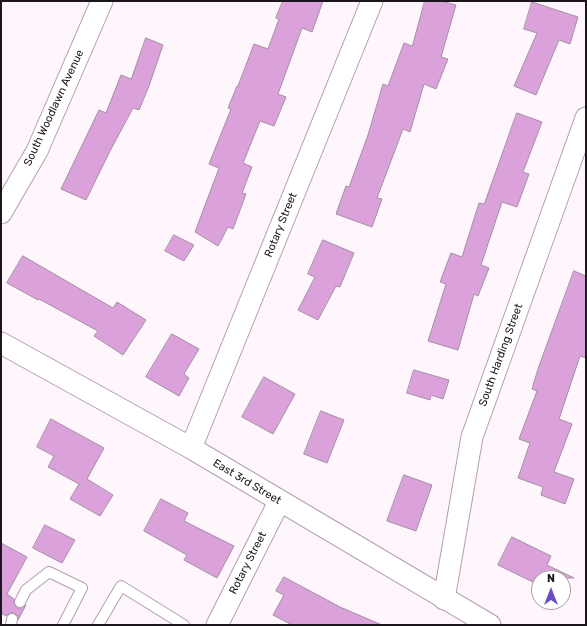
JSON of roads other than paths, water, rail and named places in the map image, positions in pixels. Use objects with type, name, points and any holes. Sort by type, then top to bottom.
[{"type":"street","name":"South Woodlawn Avenue","points":[[1,213],[36,151],[102,1]]},
{"type":"street","name":"Rotary Street","points":[[190,448],[372,1]]},
{"type":"street","name":"South Harding Street","points":[[444,599],[472,437],[586,118]]},
{"type":"street","name":"East 3rd Street","points":[[1,343],[190,448],[279,502],[490,625]]},
{"type":"street","name":"Rotary Street","points":[[217,625],[279,502]]},
{"type":"lane","points":[[20,602],[26,590],[49,572],[82,588],[63,625]]},
{"type":"lane","points":[[98,625],[121,586],[184,625]]}]
